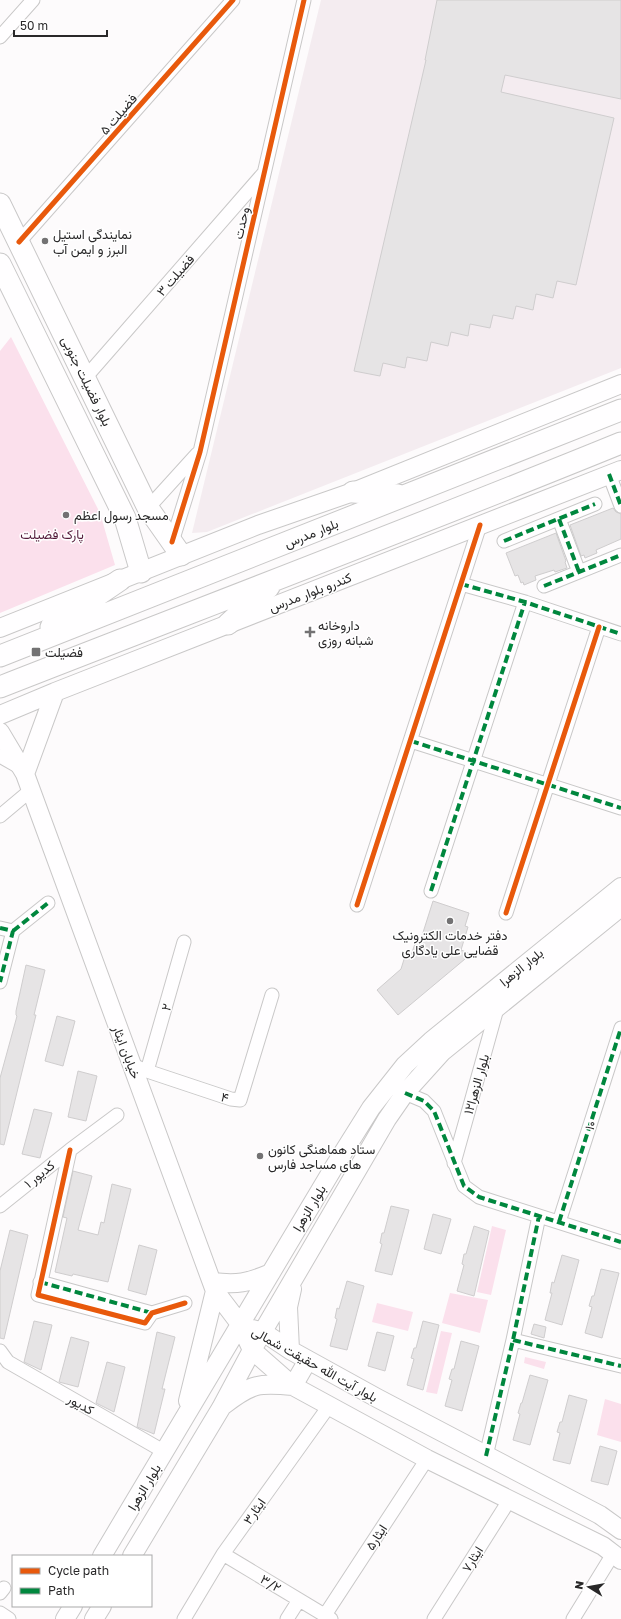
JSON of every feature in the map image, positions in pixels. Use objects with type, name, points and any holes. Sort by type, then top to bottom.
[{"type":"main road","name":"بلوار فضیلت جنوبی","points":[[0,204],[148,508],[176,549]]},
{"type":"main road","name":"بلوار فضیلت جنوبی","points":[[0,266],[125,518],[141,572]]},
{"type":"main road","points":[[36,337],[60,326]]},
{"type":"main road","points":[[0,628],[141,572],[176,549],[258,525],[353,492],[621,384]]},
{"type":"main road","name":"بلوار مدرس","points":[[0,656],[621,410]]},
{"type":"main road","points":[[0,688],[362,547],[613,447],[594,421]]},
{"type":"main road","name":"کندرو بلوار مدرس","points":[[0,715],[615,472]]},
{"type":"main road","points":[[353,492],[405,495]]},
{"type":"main road","points":[[125,518],[136,526],[142,524],[147,520],[150,514],[148,508]]},
{"type":"main road","points":[[228,624],[280,578]]},
{"type":"main road","points":[[21,648],[120,580]]},
{"type":"main road","points":[[26,777],[55,692]]},
{"type":"main road","points":[[0,732],[26,777]]},
{"type":"main road","name":"خیابان ایثار","points":[[26,777],[130,1064],[214,1287],[240,1324]]},
{"type":"main road","name":"بلوار الزهرا","points":[[107,1549],[240,1324],[371,1108],[405,1065],[431,1041],[621,887]]},
{"type":"main road","name":"بلوار الزهرا","points":[[131,1555],[221,1408],[252,1350],[387,1119],[405,1093],[442,1052],[498,1005],[621,907]]},
{"type":"main road","points":[[183,1422],[214,1287],[249,1282],[271,1273]]},
{"type":"main road","points":[[290,1350],[288,1307],[294,1279]]},
{"type":"main road","name":"بلوار آیت الله حقیقت شمالی","points":[[240,1324],[263,1332],[308,1360],[486,1456],[600,1515],[621,1530]]},
{"type":"main road","name":"بلوار آیت الله حقیقت شمالی","points":[[240,1324],[252,1350],[293,1386],[427,1459],[603,1546],[617,1557]]},
{"type":"main road","points":[[221,1408],[237,1395],[254,1386],[267,1384],[293,1386],[308,1360]]},
{"type":"main road","points":[[107,1549],[127,1555]]},
{"type":"main road","points":[[65,1619],[72,1607]]},
{"type":"main road","points":[[94,1619],[101,1607]]},
{"type":"street","points":[[0,37],[33,0]]},
{"type":"street","name":"فضیلت ۵","points":[[19,242],[233,0]]},
{"type":"street","name":"وحدت","points":[[176,549],[200,452],[304,0]]},
{"type":"street","name":"فضیلت ۳","points":[[85,378],[265,172]]},
{"type":"street","points":[[148,508],[200,452]]},
{"type":"street","points":[[615,472],[621,506]]},
{"type":"street","points":[[504,541],[596,504]]},
{"type":"street","points":[[559,519],[579,572]]},
{"type":"street","points":[[357,905],[480,525]]},
{"type":"street","points":[[544,586],[621,555]]},
{"type":"street","points":[[461,584],[525,602],[621,634]]},
{"type":"street","points":[[431,891],[525,602]]},
{"type":"street","points":[[506,913],[599,626]]},
{"type":"street","points":[[411,741],[621,808]]},
{"type":"street","points":[[0,756],[26,777],[0,816]]},
{"type":"street","points":[[0,982],[13,931],[48,903]]},
{"type":"street","points":[[0,928],[13,931]]},
{"type":"street","name":"۲","points":[[147,1071],[184,942]]},
{"type":"street","name":"۴","points":[[130,1064],[231,1099],[240,1100],[272,995]]},
{"type":"street","name":"بلوار الزهرا۱۲","points":[[454,1163],[498,1005]]},
{"type":"street","name":"۱۰","points":[[559,1222],[621,1028]]},
{"type":"street","points":[[405,1093],[424,1101],[434,1111],[464,1186],[479,1197],[621,1242]]},
{"type":"street","name":"کدیور ۱","points":[[0,1206],[116,1115]]},
{"type":"street","points":[[70,1150],[40,1282],[152,1313],[185,1303]]},
{"type":"street","points":[[486,1456],[513,1340],[539,1216]]},
{"type":"street","points":[[513,1340],[621,1366]]},
{"type":"street","name":"کدیور","points":[[0,1351],[8,1362],[165,1452]]},
{"type":"street","name":"ایثار۳","points":[[184,1619],[223,1554],[329,1406]]},
{"type":"street","name":"ایثار۵","points":[[328,1617],[427,1459]]},
{"type":"street","name":"ایثار۷","points":[[434,1619],[510,1499]]},
{"type":"street","name":"۳/۲","points":[[223,1554],[328,1617]]},
{"type":"street","points":[[573,1619],[617,1557]]},
{"type":"street","points":[[287,1619],[298,1600]]},
{"type":"street","points":[[0,1613],[8,1619]]},
{"type":"shaded area","points":[[321,0],[621,0],[621,368],[207,532],[192,533]]},
{"type":"green space","name":"پارک فضیلت","points":[[11,337],[100,513],[115,565],[0,613],[0,351]]},
{"type":"green space","points":[[492,1226],[506,1230],[491,1295],[477,1292]]},
{"type":"green space","points":[[450,1293],[488,1300],[480,1333],[442,1323]]},
{"type":"green space","points":[[377,1303],[413,1312],[408,1331],[372,1322]]},
{"type":"green space","points":[[441,1331],[452,1333],[437,1394],[426,1392]]},
{"type":"green space","points":[[525,1357],[546,1362],[544,1369],[524,1363]]},
{"type":"green space","points":[[605,1399],[621,1404],[621,1442],[597,1435]]},
{"type":"building","points":[[437,0],[621,0],[621,99],[505,75],[501,92],[614,118],[576,285],[557,281],[553,298],[536,294],[533,310],[516,306],[513,319],[493,315],[490,328],[470,324],[468,336],[451,332],[448,346],[431,342],[427,361],[407,357],[405,368],[383,363],[380,376],[354,371],[426,60]]},
{"type":"building","points":[[613,508],[616,512],[621,514],[621,539],[596,550],[597,553],[585,558],[584,555],[581,556],[570,525]]},
{"type":"building","points":[[556,533],[567,568],[555,572],[554,570],[535,576],[536,580],[524,585],[523,582],[521,583],[518,575],[515,576],[506,553]]},
{"type":"building","points":[[433,901],[469,913],[465,926],[468,927],[461,950],[471,954],[398,1015],[377,990],[401,969],[406,953],[411,955],[416,941],[420,942]]},
{"type":"building","points":[[26,965],[45,970],[34,1015],[36,1015],[4,1145],[0,1144],[0,1078],[17,1016],[16,1011]]},
{"type":"building","points":[[57,1016],[75,1021],[63,1066],[45,1061]]},
{"type":"building","points":[[78,1071],[97,1076],[86,1121],[68,1117]]},
{"type":"building","points":[[34,1109],[52,1113],[40,1158],[22,1154]]},
{"type":"building","points":[[73,1171],[92,1176],[78,1230],[98,1235],[101,1222],[104,1223],[112,1184],[131,1189],[108,1282],[73,1274],[72,1276],[55,1272],[67,1218],[63,1217]]},
{"type":"building","points":[[391,1206],[409,1210],[392,1275],[375,1271],[382,1244],[380,1243],[382,1233],[384,1233]]},
{"type":"building","points":[[433,1214],[451,1219],[441,1254],[424,1249]]},
{"type":"building","points":[[474,1226],[489,1231],[474,1296],[457,1291],[464,1265],[462,1264],[464,1254],[466,1254]]},
{"type":"building","points":[[10,1230],[28,1235],[4,1339],[0,1338],[0,1271]]},
{"type":"building","points":[[139,1245],[157,1250],[146,1295],[128,1290]]},
{"type":"building","points":[[562,1255],[579,1260],[562,1325],[545,1320],[552,1293],[550,1293],[552,1282],[554,1283]]},
{"type":"building","points":[[601,1269],[619,1273],[602,1338],[585,1333],[592,1307],[589,1306],[592,1296],[594,1296]]},
{"type":"building","points":[[347,1281],[364,1286],[347,1350],[330,1346],[337,1319],[335,1318],[337,1308],[339,1309]]},
{"type":"building","points":[[34,1321],[52,1325],[41,1370],[24,1362]]},
{"type":"building","points":[[423,1321],[439,1325],[423,1390],[407,1385],[414,1359],[411,1358],[414,1348],[416,1348]]},
{"type":"building","points":[[534,1324],[546,1327],[544,1338],[531,1334]]},
{"type":"building","points":[[157,1332],[175,1337],[162,1389],[165,1389],[154,1434],[137,1427]]},
{"type":"building","points":[[377,1332],[394,1336],[385,1371],[368,1366]]},
{"type":"building","points":[[71,1337],[89,1342],[78,1387],[59,1382]]},
{"type":"building","points":[[461,1341],[479,1346],[462,1411],[445,1406],[452,1380],[449,1379],[452,1369],[454,1369]]},
{"type":"building","points":[[107,1362],[125,1367],[114,1412],[96,1403]]},
{"type":"building","points":[[530,1375],[548,1380],[530,1445],[513,1440],[520,1414],[518,1413]]},
{"type":"building","points":[[569,1395],[587,1400],[570,1464],[553,1460],[560,1433],[557,1432],[560,1422],[562,1422]]},
{"type":"building","points":[[600,1446],[617,1451],[608,1485],[591,1481]]},
{"type":"marked path","points":[[609,474],[621,506]]},
{"type":"marked path","points":[[504,541],[595,504]]},
{"type":"marked path","points":[[559,519],[579,572]]},
{"type":"marked path","points":[[544,586],[621,555]]},
{"type":"marked path","points":[[461,584],[525,602],[621,634]]},
{"type":"marked path","points":[[431,891],[525,602]]},
{"type":"marked path","points":[[411,741],[621,808]]},
{"type":"marked path","points":[[13,931],[48,903]]},
{"type":"marked path","points":[[0,928],[13,931],[0,982]]},
{"type":"marked path","points":[[559,1222],[621,1028]]},
{"type":"marked path","points":[[405,1093],[424,1101],[434,1111],[464,1186],[479,1197],[621,1242]]},
{"type":"marked path","points":[[486,1456],[513,1340],[539,1216]]},
{"type":"marked path","points":[[40,1282],[152,1313]]},
{"type":"marked path","points":[[513,1340],[621,1366]]},
{"type":"cycle path","points":[[19,242],[233,0]]},
{"type":"cycle path","points":[[172,542],[200,452],[304,0]]},
{"type":"cycle path","points":[[357,905],[480,525]]},
{"type":"cycle path","points":[[506,913],[599,627]]},
{"type":"cycle path","points":[[70,1150],[38,1295],[145,1323],[152,1313],[185,1303]]},
{"type":"place","name":"نمایندگی استيل البرز و ایمن آب","points":[[45,241]]},
{"type":"place","name":"مسجد رسول اعظم","points":[[66,515]]},
{"type":"place","name":"داروخانه شبانه روزی","points":[[310,632]]},
{"type":"place","name":"فضیلت","points":[[36,652]]},
{"type":"place","name":"دفتر خدمات الکترونیک قضایی علی یادگاری","points":[[450,921]]},
{"type":"place","name":"ستاد هماهنگی کانون های مساجد فارس","points":[[260,1156]]}]
